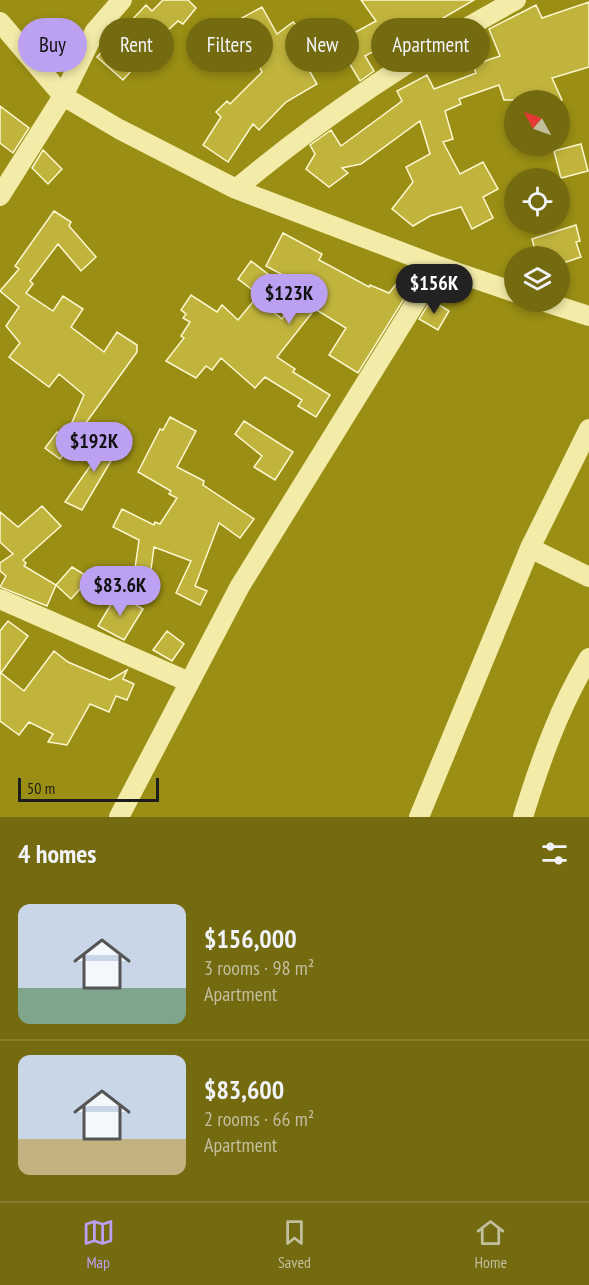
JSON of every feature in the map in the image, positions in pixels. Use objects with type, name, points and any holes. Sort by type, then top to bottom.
[{"type":"street","points":[[0,196],[63,96],[94,31],[122,0]]},
{"type":"street","points":[[236,189],[291,142],[371,86],[453,34],[516,0]]},
{"type":"street","points":[[0,22],[63,96],[119,129],[236,189],[438,266],[504,289]]},
{"type":"street","points":[[119,817],[240,586],[438,266]]},
{"type":"street","points":[[570,310],[589,316]]},
{"type":"street","points":[[419,817],[530,548],[589,429]]},
{"type":"street","points":[[530,548],[589,577]]},
{"type":"street","points":[[0,599],[189,682]]},
{"type":"street","points":[[523,817],[538,768],[563,708],[589,658]]},
{"type":"building","points":[[163,0],[188,0],[196,8],[183,24],[178,21],[174,25],[174,18],[134,18],[146,5],[152,11]]},
{"type":"building","points":[[361,0],[474,0],[443,18],[374,18]]},
{"type":"building","points":[[589,2],[589,67],[552,78],[557,90],[504,90],[504,100],[499,85],[459,99],[461,104],[445,111],[453,139],[443,142],[460,174],[483,162],[498,189],[483,197],[493,218],[472,229],[461,207],[430,216],[413,226],[392,209],[413,182],[406,167],[430,154],[420,121],[361,164],[342,168],[348,173],[329,187],[306,169],[315,154],[310,145],[331,130],[341,146],[402,101],[397,91],[427,75],[434,89],[476,72],[490,72],[490,59],[500,56],[490,28],[536,5],[542,18]]},
{"type":"building","points":[[262,7],[268,18],[242,18]]},
{"type":"building","points":[[371,24],[371,53],[365,56],[373,72],[360,81],[355,72],[359,72],[359,30]]},
{"type":"building","points":[[273,27],[277,34],[285,28],[285,72],[310,72],[317,84],[286,102],[259,130],[253,124],[228,162],[203,145],[221,117],[216,112],[227,101],[230,104],[262,72],[273,72]]},
{"type":"building","points":[[114,72],[130,72],[123,80]]},
{"type":"building","points":[[0,106],[29,128],[13,153],[0,143]]},
{"type":"building","points":[[581,144],[588,171],[570,176],[570,168],[558,168],[555,156],[570,156],[570,147]]},
{"type":"building","points":[[43,150],[62,169],[48,184],[32,168]]},
{"type":"building","points":[[54,211],[71,222],[69,226],[96,257],[81,271],[58,244],[30,281],[33,284],[26,293],[53,311],[63,296],[83,309],[71,327],[104,352],[117,332],[137,345],[137,352],[60,459],[45,448],[57,432],[65,438],[84,395],[59,374],[49,387],[9,357],[20,343],[6,326],[19,307],[0,291],[19,269],[15,266]]},
{"type":"building","points":[[576,225],[580,241],[576,242],[581,257],[570,261],[570,246],[534,246],[532,239],[548,234],[570,234],[570,227]]},
{"type":"building","points":[[283,233],[322,254],[319,260],[369,287],[370,285],[389,293],[401,278],[412,286],[358,373],[329,355],[346,328],[315,309],[277,357],[295,369],[293,372],[330,395],[316,417],[298,406],[302,400],[265,377],[255,388],[221,358],[212,370],[206,366],[196,378],[166,361],[184,338],[181,336],[190,322],[183,318],[186,314],[181,310],[191,295],[217,312],[222,305],[238,320],[256,298],[282,319],[303,286],[266,266]]},
{"type":"building","points":[[251,261],[268,274],[254,291],[238,279]]},
{"type":"building","points":[[431,300],[449,311],[438,330],[419,319]]},
{"type":"building","points":[[170,417],[196,431],[177,467],[204,481],[203,485],[254,519],[240,538],[219,523],[195,586],[207,591],[200,605],[176,593],[191,561],[154,547],[150,577],[134,575],[139,540],[113,527],[122,509],[154,525],[155,522],[160,524],[177,498],[169,494],[171,491],[138,472],[160,429],[163,430]]},
{"type":"building","points":[[244,421],[293,452],[275,480],[254,467],[262,456],[235,434]]},
{"type":"building","points":[[109,437],[121,444],[82,510],[65,502],[93,462],[88,459],[102,441],[105,443]]},
{"type":"building","points":[[42,506],[61,526],[23,560],[26,563],[24,566],[56,585],[47,606],[0,587],[6,576],[0,571],[0,563],[13,554],[0,542],[0,512],[18,527]]},
{"type":"building","points":[[72,567],[90,578],[71,599],[56,585]]},
{"type":"building","points":[[117,594],[143,609],[124,640],[98,626]]},
{"type":"building","points":[[8,621],[28,636],[1,673],[24,691],[54,651],[68,662],[110,680],[127,670],[123,679],[134,684],[127,700],[116,696],[109,712],[90,704],[67,745],[48,742],[53,734],[29,722],[19,735],[0,721],[0,631]]},
{"type":"building","points":[[167,631],[184,644],[172,661],[153,650]]}]
